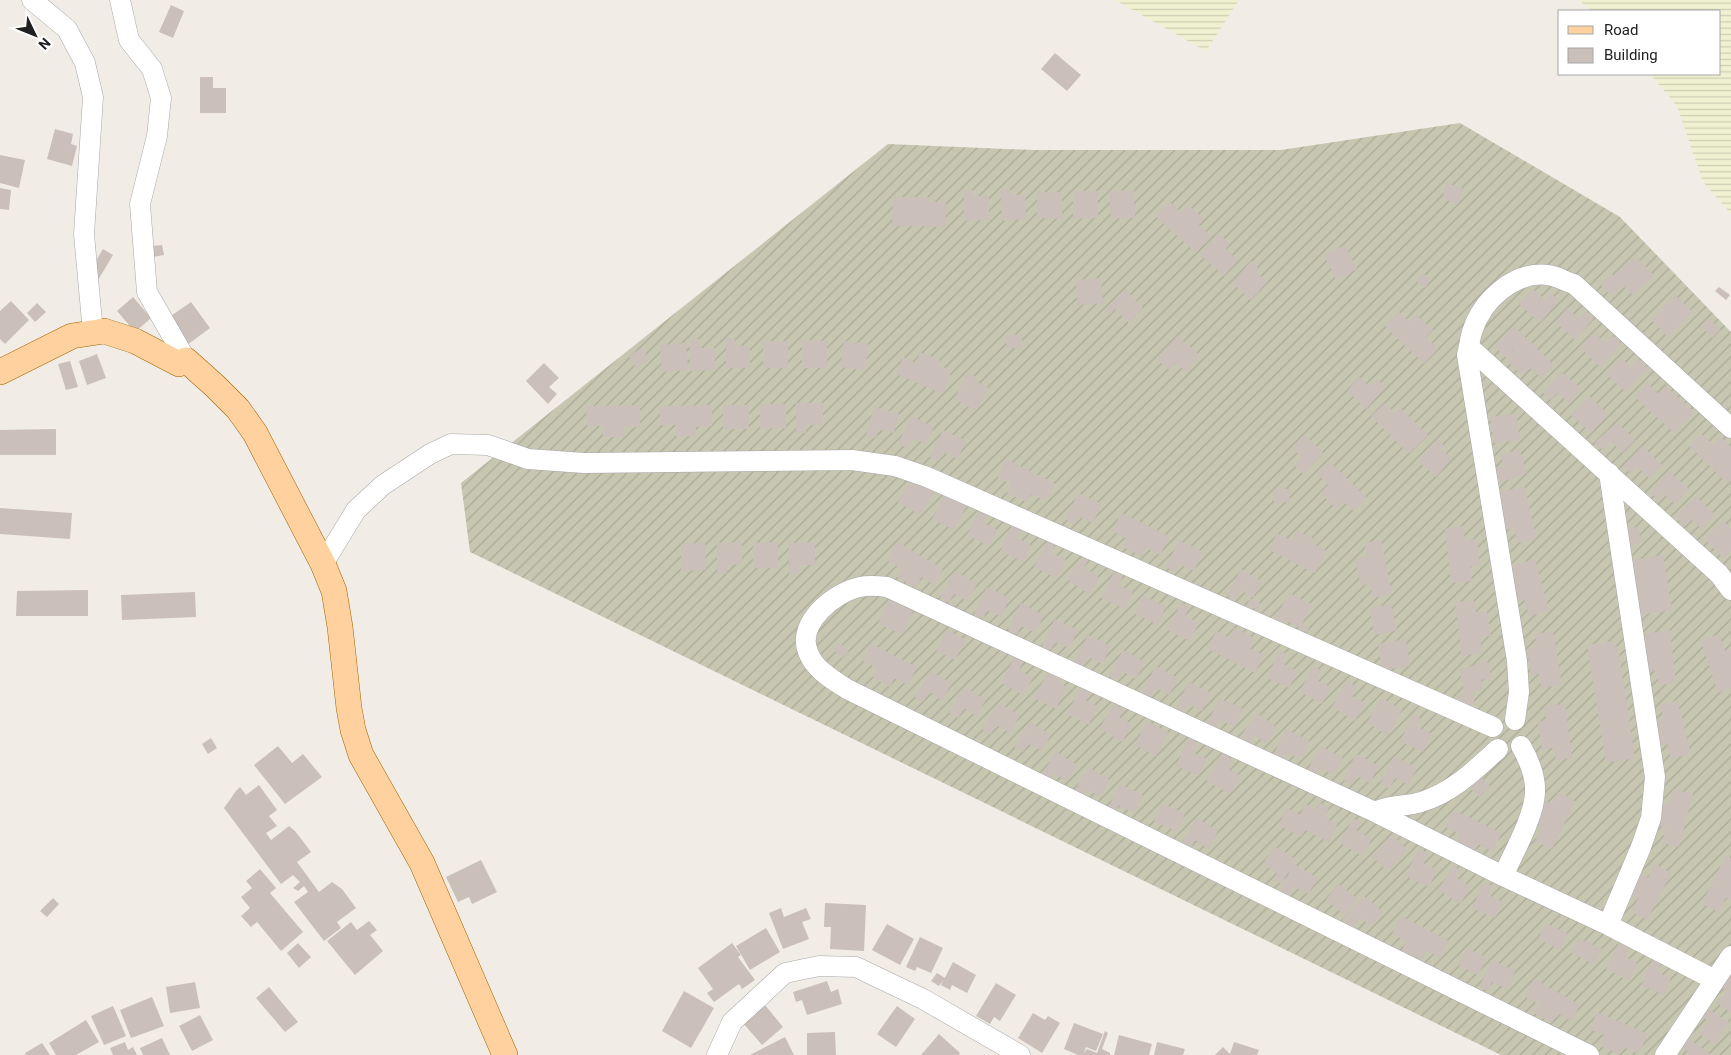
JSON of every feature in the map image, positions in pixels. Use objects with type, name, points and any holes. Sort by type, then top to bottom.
[{"type":"main road","points":[[0,372],[72,336],[104,331],[135,341],[179,364],[186,360],[238,409],[255,433],[324,564],[334,592],[349,708],[353,730],[361,755],[422,863],[505,1055]]},
{"type":"street","points":[[32,0],[68,29],[85,63],[93,96],[84,234],[93,333]]},
{"type":"street","points":[[120,0],[129,40],[152,69],[161,98],[157,136],[140,204],[147,292],[186,360]]},
{"type":"street","points":[[1515,720],[1519,692],[1517,661],[1467,355],[1473,330],[1482,311],[1500,290],[1522,277],[1548,275],[1574,284],[1731,428]]},
{"type":"street","points":[[1469,347],[1718,574],[1731,590]]},
{"type":"street","points":[[324,564],[356,510],[382,485],[430,454],[451,444],[488,446],[528,460],[584,463],[852,460],[895,466],[927,477],[1493,727]]},
{"type":"street","points":[[1608,925],[1641,847],[1651,818],[1655,777],[1609,473]]},
{"type":"street","points":[[1589,1055],[847,689],[830,678],[808,653],[805,637],[812,620],[825,605],[842,592],[861,586],[887,586],[1375,812],[1503,876],[1608,925],[1715,980]]},
{"type":"street","points":[[1500,720],[1515,720],[1524,731],[1525,736],[1521,746],[1513,752],[1498,749],[1491,737],[1493,727],[1500,720]]},
{"type":"street","points":[[1503,876],[1530,816],[1535,794],[1528,758],[1521,746]]},
{"type":"street","points":[[1375,812],[1386,807],[1419,803],[1444,793],[1498,749]]},
{"type":"street","points":[[1665,1055],[1731,956]]},
{"type":"street","points":[[717,1055],[732,1022],[785,973],[819,966],[856,968],[923,1000],[1020,1055]]},
{"type":"shaded area","points":[[1115,0],[1239,0],[1206,51]]},
{"type":"shaded area","points":[[1579,0],[1731,0],[1731,214],[1703,182],[1677,106],[1651,75],[1721,75],[1721,10],[1590,10]]},
{"type":"shaded area","points":[[1460,123],[1620,217],[1731,332],[1731,1055],[1501,1055],[470,552],[461,483],[888,144],[1033,150],[1281,150]]},
{"type":"building","points":[[171,5],[184,11],[173,38],[159,32]]},
{"type":"building","points":[[1055,53],[1081,75],[1067,91],[1041,69]]},
{"type":"building","points":[[200,77],[213,77],[213,88],[226,88],[226,113],[200,113]]},
{"type":"building","points":[[55,129],[73,134],[71,144],[77,146],[72,166],[47,159]]},
{"type":"building","points":[[0,155],[25,160],[19,188],[0,183]]},
{"type":"building","points":[[1447,183],[1463,189],[1458,204],[1442,198]]},
{"type":"building","points":[[0,188],[11,190],[9,210],[0,209]]},
{"type":"building","points":[[1010,189],[1011,195],[1025,195],[1026,219],[1002,221],[1000,190]]},
{"type":"building","points":[[964,190],[973,190],[973,196],[989,196],[989,220],[964,221]]},
{"type":"building","points":[[1134,190],[1135,218],[1111,219],[1109,191]]},
{"type":"building","points":[[1073,191],[1098,191],[1098,218],[1073,219]]},
{"type":"building","points":[[1037,192],[1062,192],[1062,219],[1037,218]]},
{"type":"building","points":[[893,197],[929,197],[929,202],[946,202],[945,227],[892,226]]},
{"type":"building","points":[[1169,201],[1181,212],[1188,205],[1204,219],[1199,225],[1211,236],[1196,253],[1155,216]]},
{"type":"building","points":[[1218,233],[1230,244],[1226,249],[1238,260],[1224,276],[1200,255]]},
{"type":"building","points":[[162,245],[164,255],[153,257],[152,246]]},
{"type":"building","points":[[1345,245],[1357,269],[1336,280],[1324,255]]},
{"type":"building","points":[[103,249],[113,255],[98,280],[88,274]]},
{"type":"building","points":[[1635,256],[1654,275],[1633,295],[1622,285],[1611,296],[1601,285],[1612,274],[1614,276]]},
{"type":"building","points":[[1251,261],[1259,269],[1256,272],[1267,282],[1251,300],[1232,283]]},
{"type":"building","points":[[1423,273],[1431,280],[1425,288],[1417,282]]},
{"type":"building","points":[[1101,278],[1103,303],[1077,305],[1076,280]]},
{"type":"building","points":[[1719,287],[1730,295],[1726,300],[1715,291]]},
{"type":"building","points":[[1125,289],[1143,308],[1129,323],[1115,309],[1110,315],[1105,310]]},
{"type":"building","points":[[1533,289],[1545,300],[1551,293],[1559,301],[1540,323],[1519,304]]},
{"type":"building","points":[[1675,295],[1693,312],[1668,337],[1651,320]]},
{"type":"building","points":[[133,297],[151,318],[135,332],[117,311]]},
{"type":"building","points":[[11,301],[29,320],[5,344],[0,339],[0,311]]},
{"type":"building","points":[[191,302],[210,328],[187,345],[168,318]]},
{"type":"building","points":[[37,303],[46,312],[35,322],[27,313]]},
{"type":"building","points":[[1567,308],[1579,319],[1585,311],[1594,318],[1575,340],[1555,322]]},
{"type":"building","points":[[1399,312],[1409,322],[1417,315],[1433,330],[1426,337],[1438,349],[1424,364],[1385,326]]},
{"type":"building","points":[[1709,318],[1720,330],[1712,338],[1701,326]]},
{"type":"building","points":[[1514,326],[1554,365],[1541,378],[1530,368],[1522,375],[1507,361],[1515,352],[1501,339]]},
{"type":"building","points":[[1594,333],[1605,343],[1612,335],[1621,344],[1600,367],[1580,347]]},
{"type":"building","points":[[1006,335],[1022,335],[1022,348],[1006,348]]},
{"type":"building","points":[[1177,336],[1200,355],[1186,372],[1175,363],[1170,370],[1157,360]]},
{"type":"building","points":[[726,338],[735,339],[735,346],[750,346],[750,368],[726,368]]},
{"type":"building","points":[[690,339],[699,339],[699,348],[715,348],[715,370],[690,371]]},
{"type":"building","points":[[802,340],[827,341],[827,368],[802,368]]},
{"type":"building","points":[[1501,340],[1514,352],[1507,359],[1495,347]]},
{"type":"building","points":[[763,341],[788,341],[788,368],[763,368]]},
{"type":"building","points":[[844,341],[868,344],[865,371],[840,367]]},
{"type":"building","points":[[686,343],[688,370],[662,372],[660,345]]},
{"type":"building","points":[[642,348],[649,360],[636,368],[629,356]]},
{"type":"building","points":[[920,352],[940,360],[938,365],[952,371],[943,394],[896,374],[903,357],[916,363]]},
{"type":"building","points":[[97,354],[106,378],[87,385],[79,361]]},
{"type":"building","points":[[1621,358],[1631,367],[1638,359],[1648,368],[1626,392],[1606,374]]},
{"type":"building","points":[[70,361],[78,387],[66,390],[58,364]]},
{"type":"building","points":[[544,363],[559,378],[549,387],[557,394],[548,404],[526,381]]},
{"type":"building","points":[[1562,372],[1581,389],[1569,403],[1557,393],[1551,400],[1543,393]]},
{"type":"building","points":[[968,373],[976,377],[975,381],[989,388],[976,411],[954,399]]},
{"type":"building","points":[[1359,377],[1370,387],[1377,379],[1386,387],[1366,409],[1347,391]]},
{"type":"building","points":[[1647,383],[1659,394],[1666,386],[1694,412],[1674,433],[1635,397]]},
{"type":"building","points":[[1589,396],[1608,414],[1591,433],[1571,415]]},
{"type":"building","points":[[796,403],[823,403],[823,425],[806,425],[806,433],[796,433]]},
{"type":"building","points":[[1385,403],[1395,413],[1400,408],[1428,435],[1409,454],[1371,416]]},
{"type":"building","points":[[760,404],[786,404],[786,428],[760,429]]},
{"type":"building","points":[[640,405],[640,427],[624,427],[624,437],[603,437],[603,426],[587,426],[586,406]]},
{"type":"building","points":[[712,405],[712,426],[696,427],[696,436],[676,437],[676,425],[660,425],[660,406]]},
{"type":"building","points":[[723,405],[749,405],[749,429],[723,429]]},
{"type":"building","points":[[874,407],[899,414],[894,433],[878,429],[876,438],[866,436]]},
{"type":"building","points":[[1516,413],[1520,440],[1494,443],[1490,417]]},
{"type":"building","points":[[911,416],[934,427],[926,444],[913,438],[908,448],[898,444]]},
{"type":"building","points":[[1617,422],[1635,440],[1622,453],[1611,441],[1602,450],[1595,442]]},
{"type":"building","points":[[56,429],[56,455],[0,455],[0,430]]},
{"type":"building","points":[[943,430],[966,441],[957,459],[943,452],[939,461],[930,457]]},
{"type":"building","points":[[1701,434],[1714,445],[1721,437],[1731,447],[1731,480],[1728,484],[1689,446]]},
{"type":"building","points":[[1305,435],[1323,453],[1303,474],[1294,465],[1302,458],[1292,448]]},
{"type":"building","points":[[1437,439],[1444,446],[1441,449],[1452,458],[1436,477],[1418,461]]},
{"type":"building","points":[[1642,446],[1662,465],[1649,478],[1637,467],[1631,474],[1623,466]]},
{"type":"building","points":[[1519,449],[1527,473],[1499,483],[1494,469],[1504,466],[1501,455]]},
{"type":"building","points":[[1006,459],[1055,484],[1046,501],[1031,494],[1027,502],[1007,493],[1011,484],[997,477]]},
{"type":"building","points":[[1329,461],[1367,498],[1354,511],[1344,502],[1337,509],[1320,493],[1328,485],[1317,473]]},
{"type":"building","points":[[1669,471],[1689,489],[1675,504],[1662,493],[1657,499],[1650,493]]},
{"type":"building","points":[[913,477],[935,490],[920,515],[898,502]]},
{"type":"building","points":[[1525,487],[1536,539],[1517,543],[1514,528],[1506,530],[1498,492]]},
{"type":"building","points":[[1274,489],[1289,489],[1290,502],[1274,503]]},
{"type":"building","points":[[1078,493],[1101,504],[1093,523],[1078,516],[1074,524],[1065,519]]},
{"type":"building","points":[[945,495],[967,505],[954,530],[932,519]]},
{"type":"building","points":[[1696,496],[1715,515],[1701,529],[1692,520],[1685,526],[1675,517]]},
{"type":"building","points":[[0,508],[72,513],[70,539],[0,534]]},
{"type":"building","points":[[980,509],[988,513],[983,522],[997,530],[989,546],[967,535]]},
{"type":"building","points":[[1121,513],[1169,536],[1160,555],[1146,548],[1142,556],[1123,547],[1127,539],[1112,531]]},
{"type":"building","points":[[1723,520],[1731,529],[1731,551],[1724,559],[1704,539]]},
{"type":"building","points":[[1012,525],[1021,529],[1017,538],[1031,545],[1024,562],[1000,551]]},
{"type":"building","points":[[1463,526],[1465,540],[1477,539],[1480,566],[1470,567],[1472,581],[1451,583],[1445,529]]},
{"type":"building","points":[[1638,527],[1641,543],[1625,546],[1622,529]]},
{"type":"building","points":[[1297,530],[1314,539],[1312,543],[1327,551],[1315,573],[1269,550],[1277,533],[1292,541]]},
{"type":"building","points":[[1048,540],[1055,544],[1051,553],[1066,560],[1056,578],[1034,567]]},
{"type":"building","points":[[1179,540],[1203,552],[1194,571],[1179,564],[1175,572],[1166,567]]},
{"type":"building","points":[[1381,540],[1392,594],[1373,598],[1370,584],[1361,586],[1355,559],[1367,557],[1365,543]]},
{"type":"building","points":[[742,542],[742,564],[727,565],[727,574],[717,574],[717,543]]},
{"type":"building","points":[[778,542],[778,568],[753,568],[753,543]]},
{"type":"building","points":[[815,542],[815,565],[799,565],[799,574],[789,574],[789,543]]},
{"type":"building","points":[[897,542],[943,569],[934,585],[922,577],[915,588],[897,577],[902,569],[887,560]]},
{"type":"building","points":[[705,543],[706,570],[681,571],[681,544]]},
{"type":"building","points":[[1663,555],[1672,610],[1641,615],[1633,560]]},
{"type":"building","points":[[1082,558],[1088,561],[1084,567],[1100,578],[1089,594],[1067,579]]},
{"type":"building","points":[[1535,559],[1549,611],[1529,616],[1524,599],[1519,601],[1510,566]]},
{"type":"building","points":[[1241,569],[1262,582],[1253,598],[1241,590],[1235,600],[1226,595]]},
{"type":"building","points":[[955,571],[977,584],[967,601],[954,594],[949,603],[940,597]]},
{"type":"building","points":[[1114,572],[1123,576],[1118,585],[1133,591],[1125,609],[1101,598]]},
{"type":"building","points":[[987,587],[1010,598],[1001,617],[987,610],[983,619],[974,614]]},
{"type":"building","points":[[88,590],[88,616],[16,616],[17,591]]},
{"type":"building","points":[[195,592],[196,617],[122,620],[121,595]]},
{"type":"building","points":[[1289,593],[1312,605],[1302,624],[1309,628],[1307,632],[1285,620],[1284,624],[1275,619]]},
{"type":"building","points":[[1143,596],[1166,606],[1158,625],[1135,614]]},
{"type":"building","points":[[1250,598],[1260,603],[1257,610],[1247,605]]},
{"type":"building","points":[[889,599],[913,611],[902,635],[878,623]]},
{"type":"building","points":[[1474,600],[1476,612],[1487,611],[1491,636],[1480,637],[1482,653],[1462,656],[1455,602]]},
{"type":"building","points":[[1021,603],[1044,615],[1035,633],[1021,626],[1017,634],[1008,630]]},
{"type":"building","points":[[1181,603],[1189,607],[1185,616],[1199,623],[1190,641],[1167,630]]},
{"type":"building","points":[[1391,604],[1397,630],[1375,635],[1369,608]]},
{"type":"building","points":[[1055,619],[1078,630],[1069,648],[1055,642],[1051,650],[1042,646]]},
{"type":"building","points":[[1234,628],[1254,638],[1249,648],[1264,655],[1255,673],[1208,649],[1216,631],[1229,638]]},
{"type":"building","points":[[947,630],[966,640],[955,660],[936,651]]},
{"type":"building","points":[[1670,630],[1676,683],[1659,685],[1657,671],[1648,672],[1643,634]]},
{"type":"building","points":[[1553,631],[1562,685],[1541,688],[1539,674],[1531,675],[1527,649],[1537,647],[1535,634]]},
{"type":"building","points":[[1719,634],[1725,651],[1731,649],[1731,688],[1718,693],[1701,641]]},
{"type":"building","points":[[1088,635],[1111,646],[1102,664],[1088,657],[1083,667],[1074,662]]},
{"type":"building","points":[[1406,639],[1410,666],[1382,670],[1378,644]]},
{"type":"building","points":[[1613,641],[1614,647],[1618,646],[1635,758],[1606,763],[1587,645]]},
{"type":"building","points":[[840,643],[849,652],[842,658],[833,649]]},
{"type":"building","points":[[871,644],[917,667],[908,685],[894,678],[890,687],[872,677],[877,668],[863,661]]},
{"type":"building","points":[[1123,650],[1145,662],[1136,679],[1122,671],[1117,680],[1109,676]]},
{"type":"building","points":[[1279,651],[1286,654],[1281,663],[1297,671],[1289,688],[1267,678]]},
{"type":"building","points":[[1015,656],[1024,661],[1019,670],[1033,678],[1023,695],[1001,683]]},
{"type":"building","points":[[1487,661],[1492,677],[1481,680],[1483,688],[1471,692],[1475,703],[1462,709],[1457,697],[1465,693],[1459,670]]},
{"type":"building","points":[[1156,666],[1178,678],[1169,695],[1156,688],[1150,698],[1141,693]]},
{"type":"building","points":[[1313,666],[1321,671],[1316,680],[1331,687],[1322,704],[1300,692]]},
{"type":"building","points":[[931,671],[952,684],[941,700],[930,692],[923,702],[915,697]]},
{"type":"building","points":[[1048,672],[1061,679],[1059,683],[1067,687],[1056,709],[1034,698]]},
{"type":"building","points":[[1347,681],[1357,687],[1352,696],[1365,703],[1355,721],[1332,707]]},
{"type":"building","points":[[1189,682],[1211,693],[1202,711],[1188,704],[1183,713],[1175,709]]},
{"type":"building","points":[[965,687],[986,700],[976,716],[964,708],[958,718],[949,713]]},
{"type":"building","points":[[1080,688],[1090,693],[1086,701],[1098,706],[1089,725],[1067,714]]},
{"type":"building","points":[[1219,698],[1243,709],[1234,727],[1220,720],[1215,729],[1207,725]]},
{"type":"building","points":[[1381,698],[1402,710],[1388,735],[1367,723]]},
{"type":"building","points":[[1677,700],[1691,754],[1671,759],[1667,743],[1660,745],[1653,721],[1664,718],[1660,705]]},
{"type":"building","points":[[998,703],[1020,715],[1010,733],[996,725],[991,734],[982,729]]},
{"type":"building","points":[[1115,704],[1124,710],[1119,717],[1132,725],[1122,742],[1099,728]]},
{"type":"building","points":[[1565,704],[1572,758],[1556,760],[1554,748],[1542,750],[1538,722],[1546,721],[1544,706]]},
{"type":"building","points":[[1256,713],[1277,727],[1266,743],[1255,735],[1248,745],[1239,739]]},
{"type":"building","points":[[1414,714],[1420,717],[1416,726],[1432,734],[1423,752],[1400,741]]},
{"type":"building","points":[[1147,721],[1168,732],[1156,756],[1135,745]]},
{"type":"building","points":[[1030,722],[1051,735],[1041,751],[1029,744],[1023,752],[1014,747]]},
{"type":"building","points":[[1286,729],[1310,741],[1301,759],[1286,752],[1282,760],[1273,756]]},
{"type":"building","points":[[211,738],[217,748],[208,754],[202,744]]},
{"type":"building","points":[[1188,739],[1198,743],[1193,753],[1207,759],[1199,776],[1176,766]]},
{"type":"building","points":[[278,746],[292,763],[303,754],[322,777],[285,804],[254,765]]},
{"type":"building","points":[[1321,746],[1343,758],[1334,775],[1320,768],[1315,776],[1307,771]]},
{"type":"building","points":[[1056,752],[1077,765],[1067,781],[1054,773],[1049,783],[1040,777]]},
{"type":"building","points":[[1222,753],[1233,760],[1228,769],[1241,776],[1230,794],[1206,780]]},
{"type":"building","points":[[1356,754],[1379,766],[1370,783],[1356,775],[1352,784],[1343,780]]},
{"type":"building","points":[[1394,756],[1417,768],[1408,785],[1395,778],[1389,789],[1380,784]]},
{"type":"building","points":[[1088,767],[1110,780],[1100,797],[1087,789],[1081,799],[1073,793]]},
{"type":"building","points":[[1480,776],[1490,786],[1479,797],[1469,787]]},
{"type":"building","points":[[1120,784],[1143,795],[1134,813],[1119,805],[1114,814],[1107,810]]},
{"type":"building","points":[[259,785],[277,810],[269,816],[277,826],[266,833],[271,840],[289,826],[311,852],[297,862],[319,892],[332,882],[342,889],[356,908],[337,922],[341,928],[324,941],[294,902],[308,892],[304,886],[298,891],[293,888],[300,882],[293,875],[281,884],[224,808],[240,787],[246,795]]},
{"type":"building","points":[[1673,789],[1693,794],[1679,847],[1662,843],[1666,828],[1655,825],[1661,803],[1669,805]]},
{"type":"building","points":[[1558,792],[1575,801],[1552,849],[1535,841],[1542,826],[1533,822],[1543,800],[1552,804]]},
{"type":"building","points":[[1162,803],[1185,814],[1177,832],[1154,821]]},
{"type":"building","points":[[1319,803],[1329,808],[1324,817],[1337,825],[1328,842],[1305,830],[1301,837],[1278,825],[1287,808],[1300,815],[1305,804],[1315,809]]},
{"type":"building","points":[[1453,810],[1502,833],[1493,851],[1478,844],[1474,853],[1456,844],[1460,834],[1445,827]]},
{"type":"building","points":[[1197,818],[1218,831],[1208,848],[1195,840],[1190,849],[1181,844]]},
{"type":"building","points":[[1353,818],[1361,822],[1356,830],[1372,839],[1363,856],[1340,843]]},
{"type":"building","points":[[1391,835],[1407,849],[1388,871],[1372,857]]},
{"type":"building","points":[[1274,846],[1296,859],[1281,884],[1273,880],[1277,872],[1263,864]]},
{"type":"building","points":[[1419,849],[1428,853],[1423,863],[1437,870],[1429,887],[1405,876]]},
{"type":"building","points":[[1726,855],[1731,858],[1731,900],[1726,898],[1719,912],[1702,904]]},
{"type":"building","points":[[481,860],[497,892],[472,904],[469,897],[458,902],[446,877]]},
{"type":"building","points":[[1294,864],[1318,878],[1308,894],[1294,886],[1289,895],[1280,890]]},
{"type":"building","points":[[1655,864],[1671,873],[1647,920],[1631,912],[1638,899],[1628,894],[1638,874],[1648,878]]},
{"type":"building","points":[[1454,865],[1460,870],[1455,877],[1471,887],[1460,904],[1438,890]]},
{"type":"building","points":[[260,869],[276,888],[270,893],[303,932],[281,951],[257,922],[251,927],[241,916],[250,908],[241,897],[252,888],[246,881]]},
{"type":"building","points":[[1484,882],[1492,886],[1488,895],[1503,902],[1495,918],[1472,908]]},
{"type":"building","points":[[1339,884],[1357,899],[1344,915],[1326,899]]},
{"type":"building","points":[[1364,896],[1383,912],[1371,927],[1361,918],[1352,929],[1342,920]]},
{"type":"building","points":[[53,898],[59,904],[47,917],[40,911]]},
{"type":"building","points":[[825,903],[866,905],[864,951],[830,949],[831,927],[824,927]]},
{"type":"building","points":[[781,908],[784,917],[806,908],[811,919],[802,922],[809,939],[783,949],[769,913]]},
{"type":"building","points":[[1401,916],[1449,941],[1440,958],[1426,950],[1421,960],[1402,950],[1406,941],[1392,934]]},
{"type":"building","points":[[369,921],[377,930],[370,935],[383,951],[355,975],[327,941],[351,922],[357,930]]},
{"type":"building","points":[[1546,923],[1568,934],[1560,950],[1538,939]]},
{"type":"building","points":[[887,924],[914,939],[900,965],[872,950]]},
{"type":"building","points":[[766,928],[780,952],[750,970],[736,946]]},
{"type":"building","points":[[920,937],[943,948],[931,973],[917,967],[915,971],[906,967]]},
{"type":"building","points":[[1579,938],[1602,949],[1594,964],[1571,953]]},
{"type":"building","points":[[298,943],[311,957],[299,968],[287,953]]},
{"type":"building","points":[[732,943],[741,955],[738,957],[755,980],[742,989],[739,984],[714,1002],[707,993],[713,989],[698,968]]},
{"type":"building","points":[[1619,943],[1629,948],[1625,957],[1637,963],[1629,981],[1606,969]]},
{"type":"building","points":[[1467,948],[1487,958],[1478,975],[1458,965]]},
{"type":"building","points":[[1492,960],[1515,971],[1507,989],[1492,982],[1488,991],[1479,987]]},
{"type":"building","points":[[1652,960],[1661,963],[1657,972],[1671,978],[1664,995],[1641,986]]},
{"type":"building","points":[[953,962],[976,975],[967,993],[952,985],[950,990],[941,985]]},
{"type":"building","points":[[1731,967],[1731,1013],[1717,1003],[1727,991],[1716,983]]},
{"type":"building","points":[[937,973],[945,978],[939,986],[931,981]]},
{"type":"building","points":[[1534,979],[1580,1005],[1571,1021],[1557,1013],[1552,1023],[1534,1013],[1539,1005],[1524,996]]},
{"type":"building","points":[[827,981],[831,992],[838,989],[842,1004],[807,1015],[802,1000],[796,1002],[793,992]]},
{"type":"building","points":[[195,982],[200,1008],[170,1013],[166,987]]},
{"type":"building","points":[[996,983],[1016,995],[1000,1021],[994,1017],[990,1024],[976,1016]]},
{"type":"building","points":[[269,987],[298,1022],[285,1032],[256,998]]},
{"type":"building","points":[[684,991],[714,1008],[691,1048],[662,1031]]},
{"type":"building","points":[[152,997],[164,1026],[131,1038],[120,1010]]},
{"type":"building","points":[[765,1005],[783,1027],[762,1045],[743,1023]]},
{"type":"building","points":[[1702,1005],[1729,1022],[1715,1044],[1699,1034],[1708,1021],[1697,1014]]},
{"type":"building","points":[[113,1006],[126,1036],[104,1045],[91,1016]]},
{"type":"building","points":[[897,1006],[915,1019],[896,1047],[877,1034]]},
{"type":"building","points":[[1597,1012],[1648,1034],[1639,1053],[1623,1047],[1619,1054],[1600,1046],[1604,1035],[1590,1029]]},
{"type":"building","points":[[1033,1013],[1045,1020],[1048,1016],[1060,1023],[1042,1053],[1018,1038]]},
{"type":"building","points":[[200,1015],[213,1040],[192,1051],[179,1026]]},
{"type":"building","points":[[86,1020],[99,1042],[76,1055],[56,1055],[49,1043]]},
{"type":"building","points":[[1074,1023],[1103,1034],[1096,1051],[1086,1047],[1084,1053],[1087,1049],[1097,1053],[1105,1031],[1108,1033],[1102,1049],[1110,1053],[1110,1055],[1078,1055],[1064,1049]]},
{"type":"building","points":[[835,1032],[836,1055],[807,1055],[807,1033]]},
{"type":"building","points":[[939,1034],[960,1053],[959,1055],[921,1055]]},
{"type":"building","points":[[1119,1035],[1152,1044],[1149,1055],[1114,1055]]},
{"type":"building","points":[[1685,1036],[1711,1055],[1687,1055],[1689,1052],[1679,1044]]},
{"type":"building","points":[[785,1037],[794,1055],[750,1055]]},
{"type":"building","points":[[162,1038],[170,1055],[143,1055],[140,1048]]},
{"type":"building","points":[[125,1042],[128,1050],[133,1047],[137,1055],[113,1055],[110,1048]]},
{"type":"building","points":[[1157,1042],[1185,1049],[1183,1055],[1154,1055]]},
{"type":"building","points":[[1234,1042],[1259,1050],[1257,1055],[1215,1055],[1223,1047],[1230,1054]]},
{"type":"building","points":[[42,1043],[50,1055],[26,1055],[25,1053]]}]
